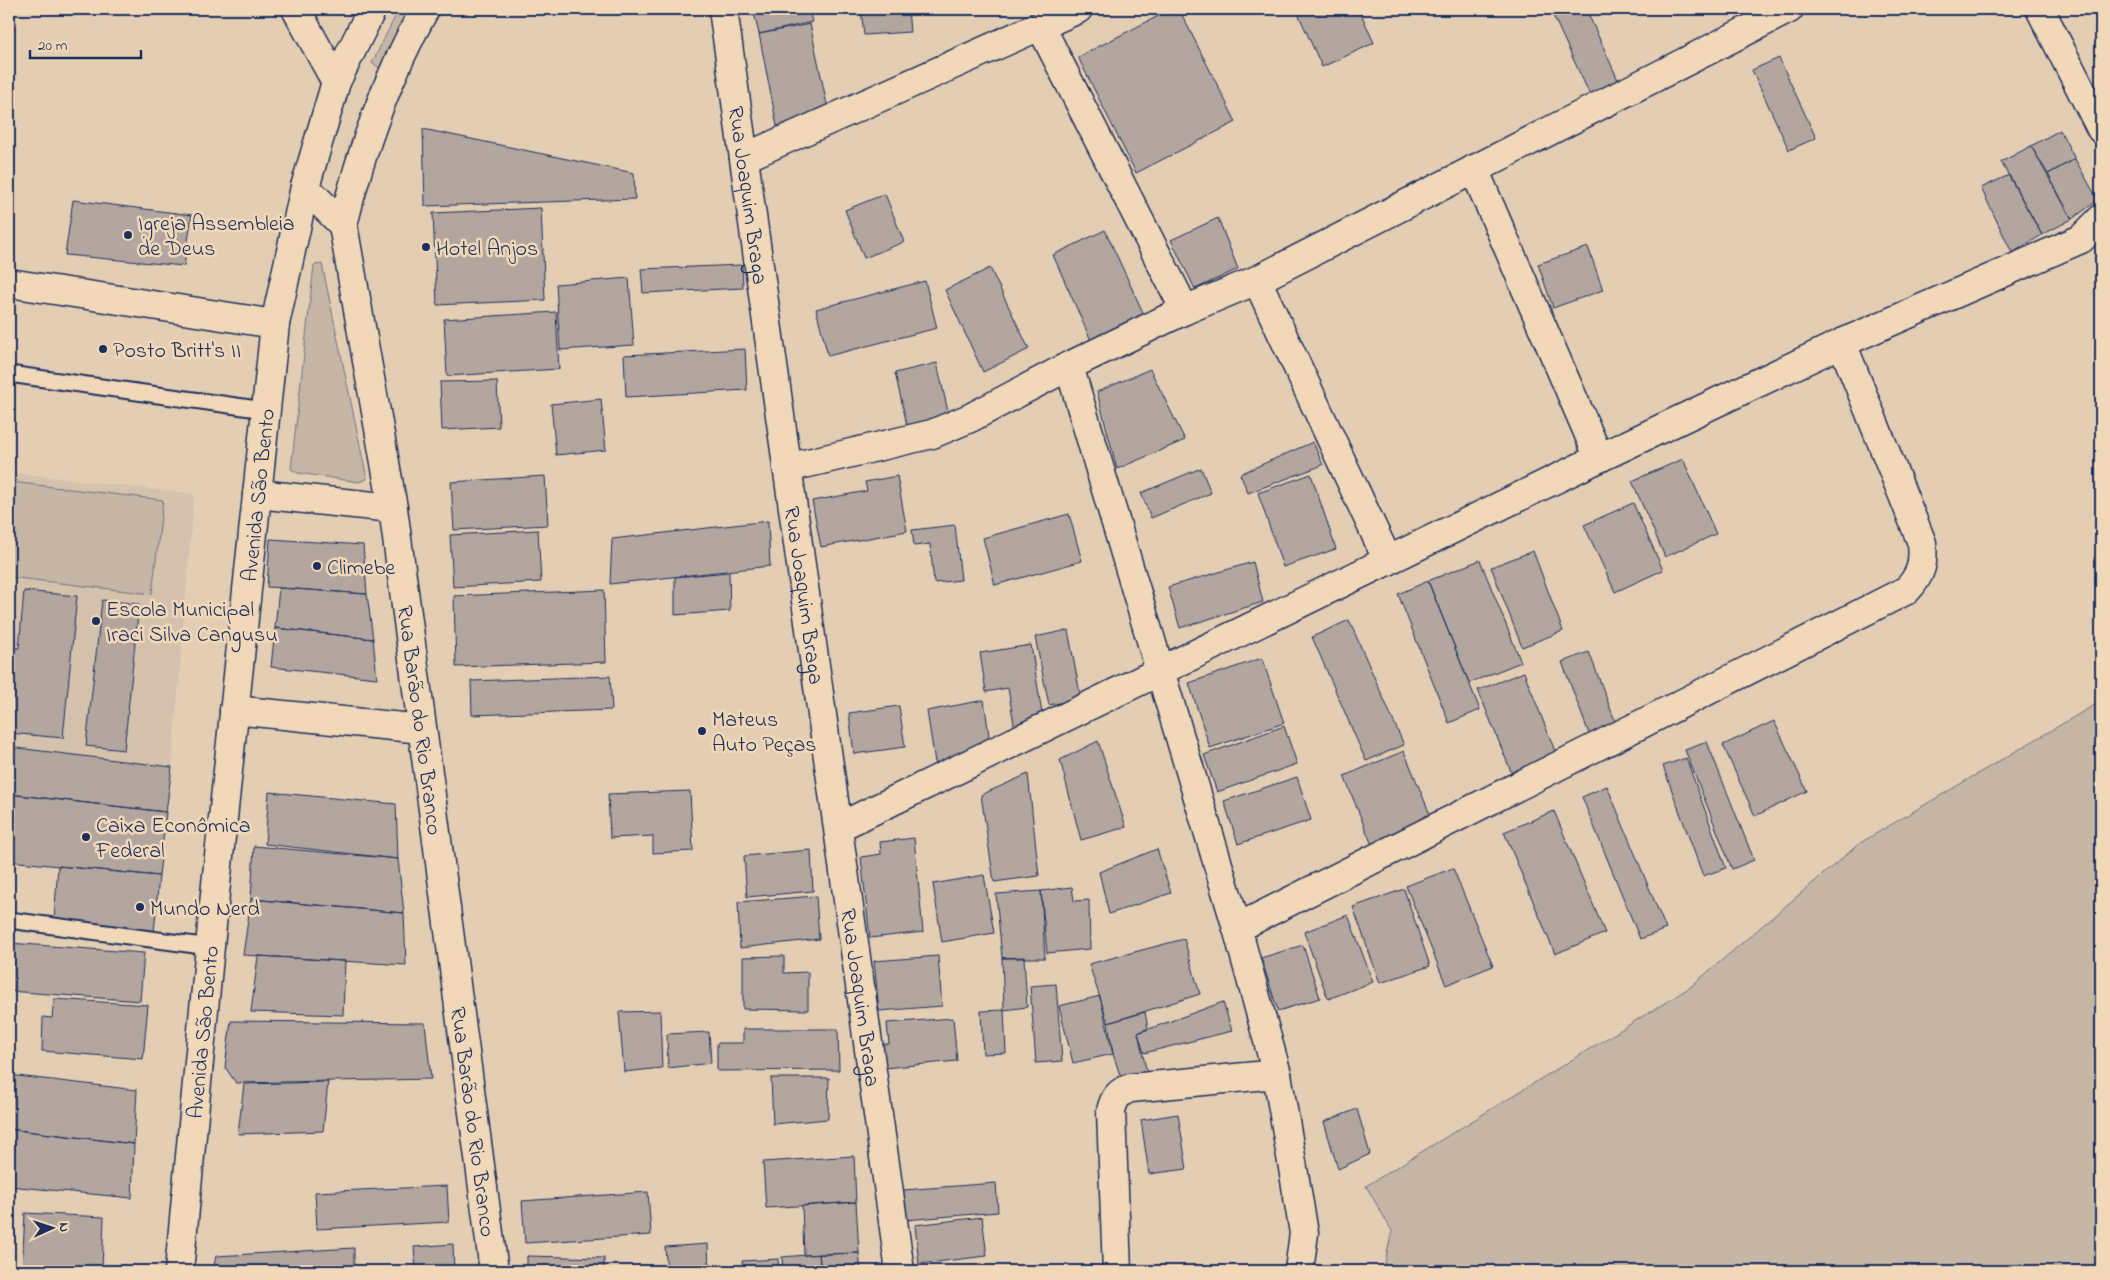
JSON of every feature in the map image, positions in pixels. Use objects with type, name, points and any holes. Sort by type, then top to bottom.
[{"type":"street","points":[[296,9],[336,82]]},
{"type":"street","name":"Avenida São Bento","points":[[178,1271],[275,324],[305,186],[336,82],[372,9]]},
{"type":"street","points":[[343,225],[355,176],[381,100],[425,9]]},
{"type":"street","name":"Rua Joaquim Braga","points":[[724,9],[900,1271]]},
{"type":"street","points":[[744,158],[1078,9]]},
{"type":"street","points":[[787,468],[932,434],[970,418],[1069,366],[1185,310],[1257,280],[1789,9]]},
{"type":"street","points":[[2040,9],[2101,129]]},
{"type":"street","points":[[1041,27],[1185,310]]},
{"type":"street","points":[[1474,169],[1599,458]]},
{"type":"street","points":[[305,186],[343,225]]},
{"type":"street","points":[[839,827],[1599,458],[1842,343],[2081,239],[2101,219]]},
{"type":"street","name":"Rua Barão do Rio Branco","points":[[343,225],[393,508],[494,1271]]},
{"type":"street","points":[[1257,280],[1388,560]]},
{"type":"street","points":[[9,283],[275,324]]},
{"type":"street","points":[[1237,928],[1907,590],[1918,578],[1924,561],[1922,543],[1842,343]]},
{"type":"street","points":[[1069,366],[1237,928],[1277,1074],[1304,1233],[1302,1264],[1299,1271]]},
{"type":"street","points":[[257,494],[393,508]]},
{"type":"street","points":[[234,710],[422,730]]},
{"type":"street","points":[[1117,1271],[1111,1112],[1114,1100],[1120,1091],[1131,1088],[1277,1074]]},
{"type":"lane","points":[[9,374],[265,410]]},
{"type":"lane","points":[[9,920],[210,947]]},
{"type":"shaded area","points":[[399,9],[411,9],[381,69],[372,63]]},
{"type":"shaded area","points":[[322,264],[367,479],[359,482],[298,473],[291,469],[314,265]]},
{"type":"shaded area","name":"Escola Municipal Iraci Silva Cangusu","points":[[9,472],[194,494],[172,767],[9,747]]},
{"type":"shaded area","points":[[11,482],[163,500],[152,594],[9,577],[9,503]]},
{"type":"shaded area","points":[[2101,701],[2101,1271],[1383,1271],[1392,1231],[1366,1186],[1689,988],[1860,843]]},
{"type":"building","points":[[753,9],[809,9],[812,22],[759,34]]},
{"type":"building","points":[[861,9],[908,9],[910,32],[864,35]]},
{"type":"building","points":[[1172,9],[1179,9],[1236,122],[1136,173],[1078,57]]},
{"type":"building","points":[[1296,9],[1359,9],[1374,43],[1322,67]]},
{"type":"building","points":[[1550,9],[1586,9],[1619,82],[1590,95]]},
{"type":"building","points":[[810,24],[829,114],[777,126],[759,34]]},
{"type":"building","points":[[1779,58],[1816,138],[1789,150],[1752,70]]},
{"type":"building","points":[[423,129],[634,173],[635,199],[425,206]]},
{"type":"building","points":[[2060,130],[2075,159],[2048,174],[2031,146]]},
{"type":"building","points":[[2031,146],[2072,219],[2042,235],[2001,162]]},
{"type":"building","points":[[2075,159],[2098,200],[2072,219],[2048,174]]},
{"type":"building","points":[[2009,175],[2042,235],[2012,253],[1981,188]]},
{"type":"building","points":[[885,194],[904,242],[864,258],[845,210]]},
{"type":"building","name":"Igreja Assembleia de Deus","points":[[73,200],[192,215],[184,266],[65,255]]},
{"type":"building","points":[[541,208],[545,300],[437,305],[433,213]]},
{"type":"building","points":[[1218,218],[1238,269],[1195,289],[1171,240]]},
{"type":"building","points":[[1105,230],[1146,319],[1093,345],[1053,255]]},
{"type":"building","points":[[1588,247],[1603,290],[1553,308],[1538,264]]},
{"type":"building","points":[[742,265],[743,288],[643,293],[641,269]]},
{"type":"building","points":[[990,268],[1029,349],[983,372],[945,290]]},
{"type":"building","points":[[629,278],[634,345],[560,350],[556,284]]},
{"type":"building","points":[[925,281],[937,328],[828,356],[816,309]]},
{"type":"building","points":[[556,312],[559,369],[447,376],[444,319]]},
{"type":"building","points":[[745,349],[747,390],[626,397],[624,355]]},
{"type":"building","points":[[937,363],[949,416],[907,425],[895,373]]},
{"type":"building","points":[[1150,369],[1185,440],[1117,469],[1097,392]]},
{"type":"building","points":[[497,381],[499,427],[442,430],[440,382]]},
{"type":"building","points":[[601,399],[606,450],[556,455],[551,404]]},
{"type":"building","points":[[1313,442],[1323,465],[1248,493],[1240,474]]},
{"type":"building","points":[[1683,459],[1716,534],[1665,557],[1632,481]]},
{"type":"building","points":[[1201,468],[1211,493],[1151,518],[1141,493]]},
{"type":"building","points":[[1311,474],[1336,549],[1283,567],[1258,493]]},
{"type":"building","points":[[545,476],[548,525],[454,530],[451,482]]},
{"type":"building","points":[[897,476],[907,531],[821,547],[812,501],[867,491],[865,482]]},
{"type":"building","points":[[1633,503],[1663,570],[1615,592],[1584,525]]},
{"type":"building","points":[[1069,514],[1082,561],[995,585],[983,538]]},
{"type":"building","points":[[768,521],[770,566],[610,584],[612,539]]},
{"type":"building","points":[[955,525],[961,580],[934,583],[930,544],[914,546],[912,530]]},
{"type":"building","points":[[538,530],[541,582],[453,587],[450,535]]},
{"type":"building","name":"Climebe","points":[[270,539],[363,545],[367,594],[267,587]]},
{"type":"building","points":[[1533,551],[1563,631],[1522,647],[1491,567]]},
{"type":"building","points":[[1480,560],[1521,662],[1469,683],[1428,581]]},
{"type":"building","points":[[1253,562],[1263,602],[1180,628],[1168,587]]},
{"type":"building","points":[[729,572],[730,611],[675,615],[675,577]]},
{"type":"building","points":[[1428,581],[1480,710],[1449,723],[1398,594]]},
{"type":"building","points":[[279,588],[367,594],[373,639],[275,628]]},
{"type":"building","points":[[604,590],[606,662],[456,667],[454,596]]},
{"type":"building","points":[[24,591],[77,596],[63,738],[9,733],[14,678],[9,677],[9,647],[19,648]]},
{"type":"building","points":[[102,600],[139,604],[124,750],[86,746]]},
{"type":"building","points":[[1349,620],[1404,745],[1366,761],[1312,637]]},
{"type":"building","points":[[275,628],[373,639],[377,678],[271,667]]},
{"type":"building","points":[[1068,630],[1081,699],[1049,705],[1035,637]]},
{"type":"building","points":[[1031,645],[1044,726],[1015,730],[1008,688],[986,692],[980,653]]},
{"type":"building","points":[[1589,652],[1618,729],[1591,739],[1562,662]]},
{"type":"building","points":[[1262,658],[1284,723],[1210,748],[1189,683]]},
{"type":"building","points":[[1524,672],[1557,756],[1512,774],[1478,690]]},
{"type":"building","points":[[610,676],[612,710],[472,715],[471,681]]},
{"type":"building","points":[[984,700],[991,750],[937,775],[927,711]]},
{"type":"building","points":[[899,706],[905,747],[854,754],[849,713]]},
{"type":"building","points":[[1774,721],[1807,791],[1755,816],[1723,745]]},
{"type":"building","points":[[1284,726],[1297,764],[1217,792],[1204,755]]},
{"type":"building","points":[[1098,741],[1126,827],[1081,840],[1060,760]]},
{"type":"building","points":[[1707,742],[1754,860],[1732,869],[1685,750]]},
{"type":"building","points":[[9,747],[172,767],[166,812],[9,794]]},
{"type":"building","points":[[1404,751],[1434,824],[1374,850],[1344,776]]},
{"type":"building","points":[[1686,758],[1726,868],[1703,876],[1663,766]]},
{"type":"building","points":[[1028,774],[1039,876],[994,882],[981,795]]},
{"type":"building","points":[[1297,777],[1311,820],[1238,844],[1224,801]]},
{"type":"building","points":[[1607,786],[1666,929],[1640,939],[1582,797]]},
{"type":"building","points":[[690,791],[693,851],[653,853],[653,836],[610,838],[608,794]]},
{"type":"building","points":[[269,792],[396,804],[398,859],[265,844]]},
{"type":"building","name":"Caixa Econômica Federal","points":[[9,794],[166,812],[159,876],[9,861]]},
{"type":"building","points":[[1554,811],[1605,933],[1555,954],[1504,832]]},
{"type":"building","points":[[914,838],[923,932],[870,938],[861,857],[881,854],[880,842]]},
{"type":"building","points":[[254,846],[398,859],[404,913],[251,899]]},
{"type":"building","points":[[1157,849],[1171,893],[1109,914],[1099,872]]},
{"type":"building","points":[[811,850],[813,891],[747,897],[744,856]]},
{"type":"building","points":[[58,866],[159,876],[154,933],[54,920]]},
{"type":"building","points":[[1453,868],[1493,966],[1446,985],[1406,886]]},
{"type":"building","points":[[984,875],[994,933],[942,942],[933,884]]},
{"type":"building","points":[[1072,887],[1074,901],[1089,900],[1090,949],[1047,953],[1041,891]]},
{"type":"building","points":[[1404,889],[1430,966],[1380,983],[1353,907]]},
{"type":"building","points":[[1041,891],[1045,958],[1002,958],[996,894]]},
{"type":"building","points":[[816,896],[819,939],[740,948],[738,902]]},
{"type":"building","points":[[251,899],[404,913],[406,965],[243,955]]},
{"type":"building","points":[[1348,915],[1373,982],[1328,999],[1304,932]]},
{"type":"building","points":[[1184,939],[1200,994],[1108,1023],[1089,964]]},
{"type":"building","points":[[9,943],[144,953],[140,1001],[9,991]]},
{"type":"building","points":[[1303,945],[1320,998],[1278,1011],[1261,958]]},
{"type":"building","points":[[258,956],[345,961],[343,1015],[251,1012]]},
{"type":"building","points":[[784,956],[784,973],[808,972],[808,1010],[743,1009],[743,957]]},
{"type":"building","points":[[938,956],[942,1006],[879,1011],[874,961]]},
{"type":"building","points":[[1024,957],[1027,1007],[1004,1010],[1002,958]]},
{"type":"building","points":[[1056,984],[1062,1061],[1036,1063],[1030,986]]},
{"type":"building","points":[[1100,996],[1113,1054],[1073,1063],[1059,1006]]},
{"type":"building","points":[[54,999],[148,1005],[143,1059],[42,1051],[43,1017],[52,1018]]},
{"type":"building","points":[[1223,1002],[1232,1031],[1144,1053],[1138,1033]]},
{"type":"building","points":[[1004,1010],[1006,1053],[983,1054],[981,1011]]},
{"type":"building","points":[[660,1011],[662,1068],[624,1072],[619,1012]]},
{"type":"building","points":[[1145,1012],[1148,1028],[1138,1033],[1149,1082],[1122,1081],[1113,1054],[1108,1023]]},
{"type":"building","points":[[953,1018],[957,1061],[884,1068],[882,1044],[889,1044],[887,1023]]},
{"type":"building","points":[[231,1021],[425,1023],[431,1079],[236,1083],[225,1067]]},
{"type":"building","points":[[743,1029],[838,1029],[839,1070],[717,1071],[717,1043],[743,1043]]},
{"type":"building","points":[[709,1032],[711,1063],[668,1068],[667,1034]]},
{"type":"building","points":[[9,1075],[137,1090],[134,1144],[9,1129]]},
{"type":"building","points":[[771,1078],[829,1078],[828,1119],[773,1124]]},
{"type":"building","points":[[328,1082],[323,1131],[238,1134],[244,1084]]},
{"type":"building","points":[[1357,1109],[1370,1154],[1338,1169],[1324,1122]]},
{"type":"building","points":[[1178,1114],[1187,1169],[1149,1174],[1141,1120]]},
{"type":"building","points":[[9,1129],[134,1144],[132,1198],[9,1186]]},
{"type":"building","points":[[854,1156],[856,1202],[766,1208],[763,1162]]},
{"type":"building","points":[[996,1183],[998,1212],[905,1220],[903,1190]]},
{"type":"building","points":[[447,1186],[449,1222],[317,1229],[315,1192]]},
{"type":"building","points":[[648,1192],[651,1235],[525,1243],[522,1201]]},
{"type":"building","points":[[856,1202],[859,1253],[804,1255],[802,1206]]},
{"type":"building","points":[[25,1213],[104,1217],[102,1271],[22,1271]]},
{"type":"building","points":[[982,1217],[987,1256],[919,1264],[915,1225]]},
{"type":"building","points":[[453,1244],[454,1271],[416,1271],[414,1247]]},
{"type":"building","points":[[708,1244],[709,1271],[667,1271],[665,1247]]},
{"type":"building","points":[[354,1248],[354,1271],[213,1271],[216,1256]]},
{"type":"building","points":[[859,1253],[861,1271],[821,1271],[819,1254]]},
{"type":"building","points":[[819,1254],[821,1271],[783,1271],[782,1257]]},
{"type":"building","points":[[527,1256],[604,1258],[604,1271],[527,1271]]},
{"type":"building","points":[[778,1259],[779,1271],[743,1271],[742,1261]]},
{"type":"building","points":[[985,1266],[985,1271],[948,1271],[948,1270]]},
{"type":"place","name":"Igreja Assembleia de Deus","points":[[128,235]]},
{"type":"place","name":"Hotel Anjos","points":[[426,247]]},
{"type":"place","name":"Posto Britt's II","points":[[103,349]]},
{"type":"place","name":"Climebe","points":[[317,566]]},
{"type":"place","name":"Escola Municipal Iraci Silva Cangusu","points":[[96,621]]},
{"type":"place","name":"Mateus Auto Peças","points":[[702,731]]},
{"type":"place","name":"Caixa Econômica Federal","points":[[86,837]]},
{"type":"place","name":"Mundo Nerd","points":[[140,907]]}]
